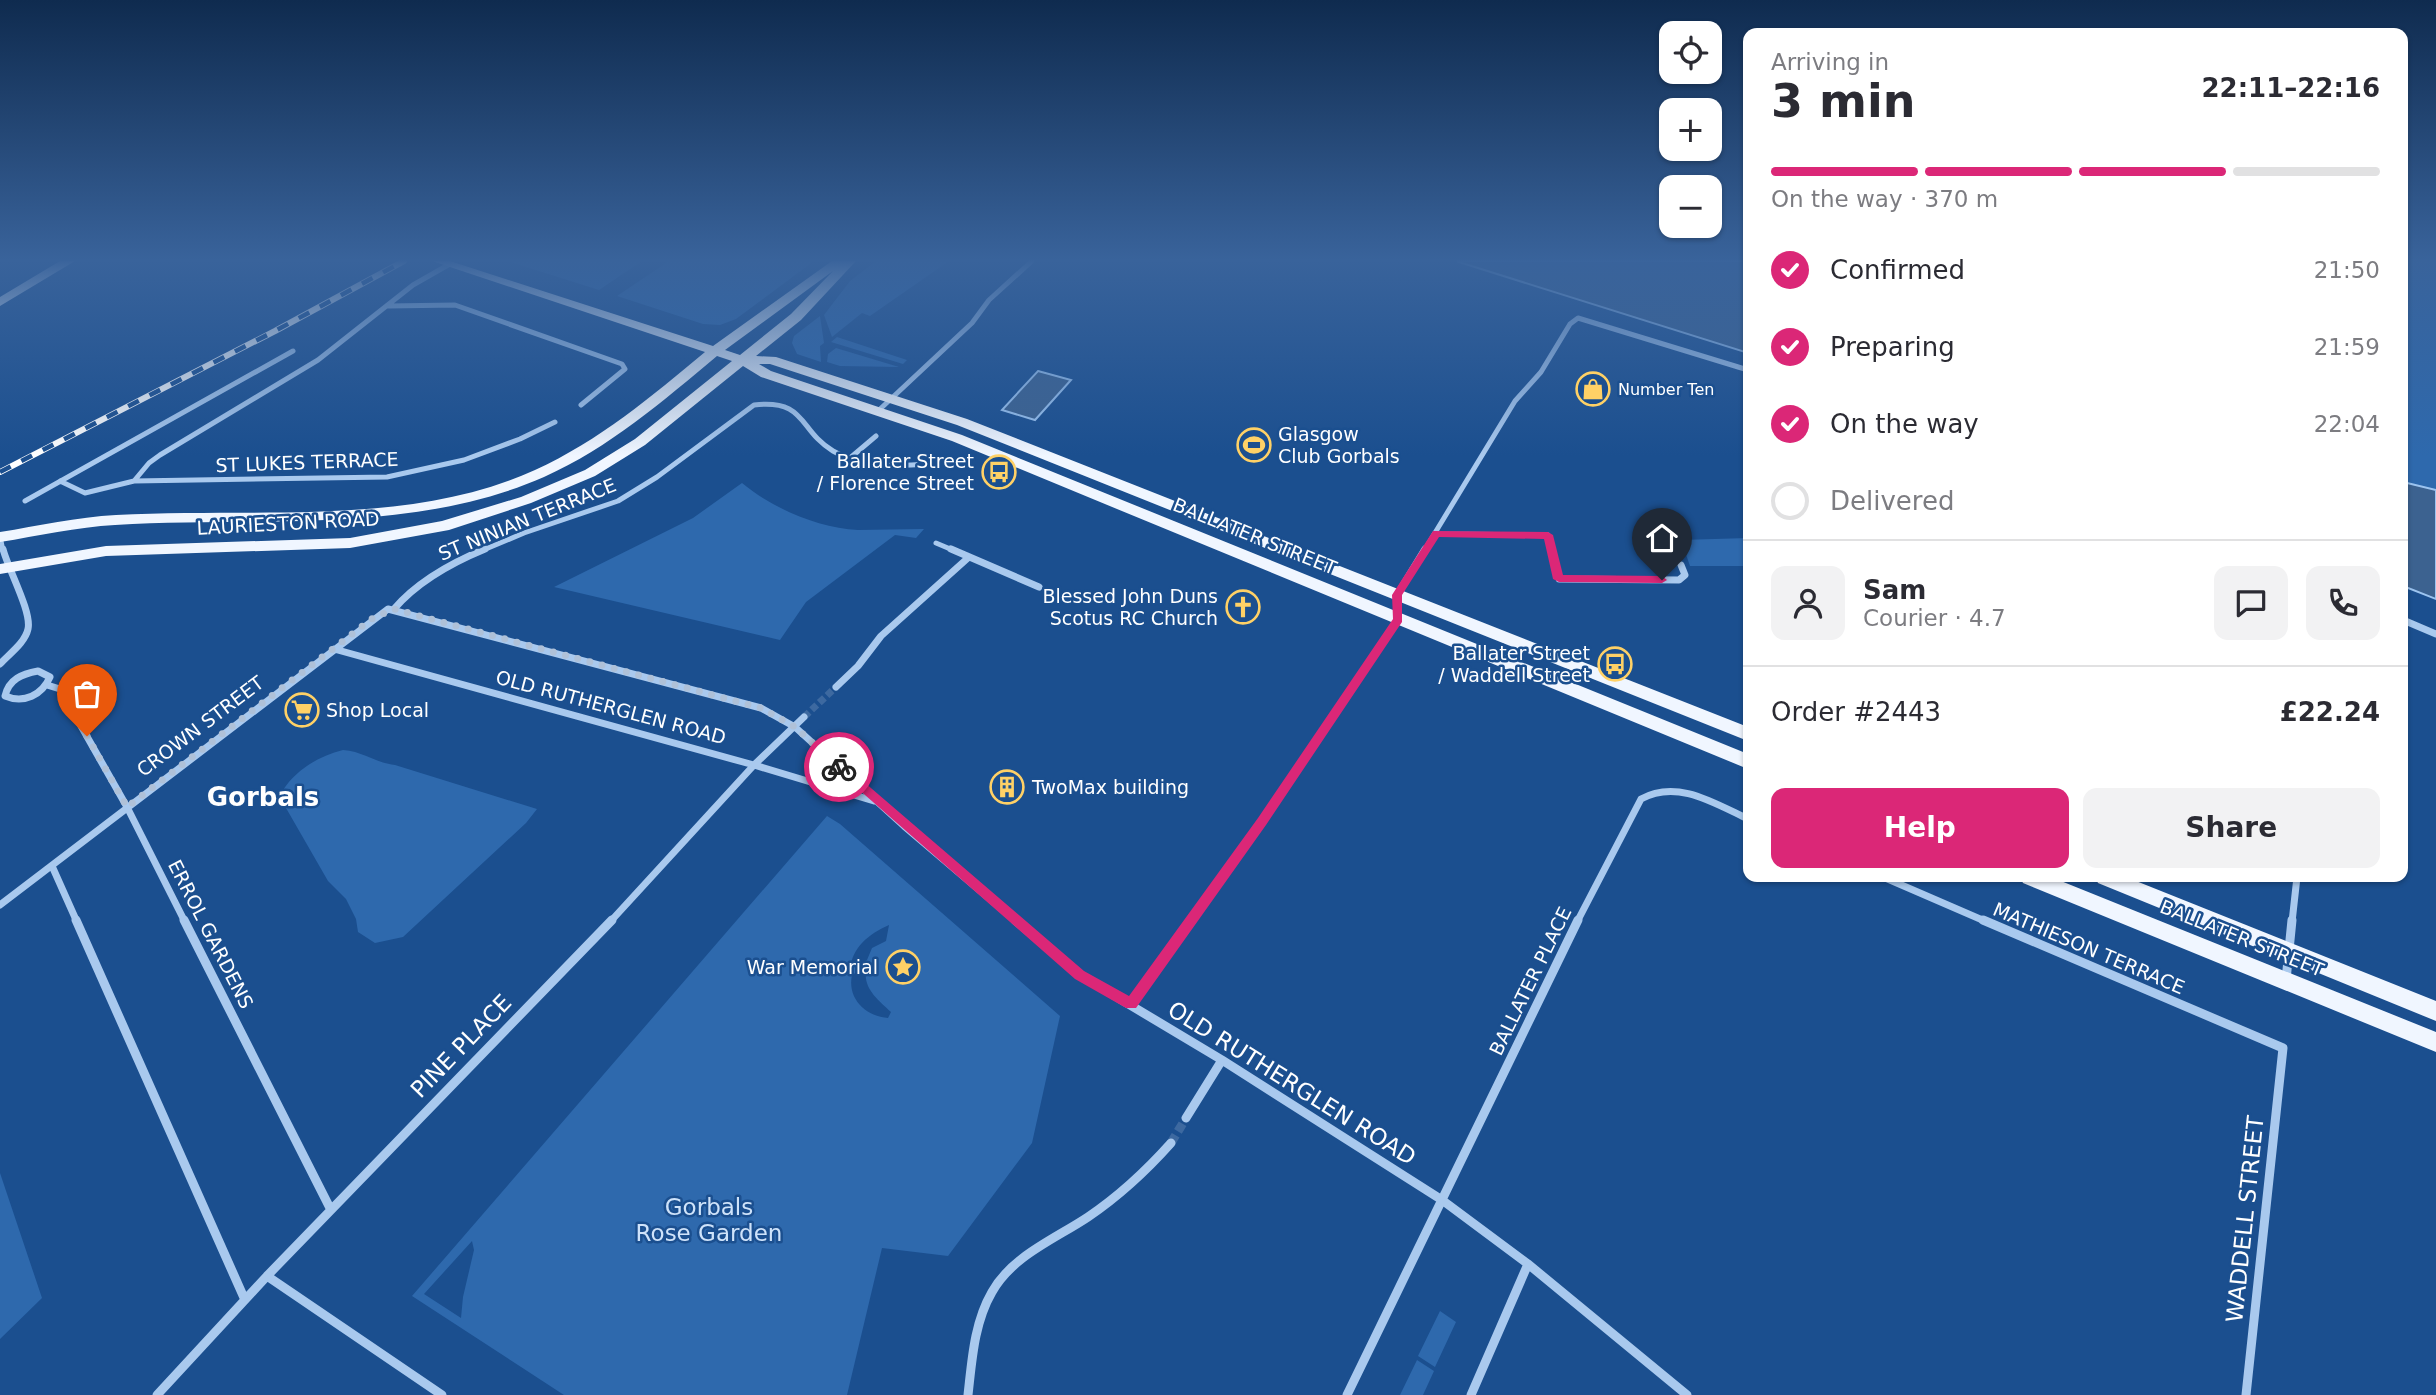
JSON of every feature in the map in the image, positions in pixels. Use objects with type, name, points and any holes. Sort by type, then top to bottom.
[{"type":"main road","name":"BALLATER STREET","points":[[635,326],[742,360],[766,374],[957,438],[1743,760]]},
{"type":"main road","points":[[714,352],[750,326]]},
{"type":"main road","points":[[742,360],[785,326]]},
{"type":"main road","name":"LAURIESTON ROAD","points":[[0,537],[113,520],[379,513],[470,496],[538,474],[579,453],[627,421],[714,352]]},
{"type":"main road","name":"BALLATER STREET","points":[[742,360],[771,360],[892,398],[1045,454],[1743,732]]},
{"type":"main road","name":"LAURIESTON ROAD","points":[[4,568],[106,551],[350,543],[444,526],[526,500],[610,462],[667,422],[742,360]]},
{"type":"main road","name":"BALLATER STREET","points":[[2042,882],[2436,1042]]},
{"type":"main road","name":"BALLATER STREET","points":[[2117,882],[2436,1011]]},
{"type":"street","points":[[134,481],[149,463],[160,455],[318,360],[361,326]]},
{"type":"street","points":[[516,326],[614,361],[625,369],[581,405]]},
{"type":"street","points":[[878,411],[969,326]]},
{"type":"street","points":[[1131,1004],[1262,822],[1398,619],[1397,595],[1437,534],[1515,401],[1542,372],[1569,326]]},
{"type":"street","points":[[1604,326],[1743,368]]},
{"type":"street","points":[[25,501],[293,351]]},
{"type":"street","name":"ST NINIAN TERRACE","points":[[394,609],[404,597],[450,564],[524,533],[618,501],[657,477],[754,405],[769,403],[794,410],[805,419],[820,441],[850,458],[893,466],[929,464]]},
{"type":"street","name":"ST LUKES TERRACE","points":[[60,481],[85,493],[134,481],[387,477],[464,460],[520,439],[555,422]]},
{"type":"street","points":[[850,458],[877,436]]},
{"type":"street","points":[[1437,534],[1548,535],[1559,579],[1679,580],[1685,575],[1681,565]]},
{"type":"street","points":[[0,537],[4,568],[28,618],[28,630],[21,642],[0,664]]},
{"type":"street","points":[[936,543],[1040,587]]},
{"type":"street","points":[[836,687],[858,666],[881,635],[969,557]]},
{"type":"street","name":"CROWN STREET","points":[[0,905],[373,618],[394,609]]},
{"type":"street","name":"OLD RUTHERGLEN ROAD","points":[[394,609],[761,708],[795,727],[878,803],[1080,975],[1222,1060],[1442,1200],[1528,1264],[1688,1395]]},
{"type":"street","points":[[2408,622],[2436,634]]},
{"type":"street","name":"OLD RUTHERGLEN ROAD","points":[[334,649],[754,765],[878,803]]},
{"type":"street","name":"ERROL GARDENS","points":[[31,672],[48,674],[50,677],[47,685],[35,694],[20,700],[2,697],[11,682],[31,672]]},
{"type":"street","name":"ERROL GARDENS","points":[[47,685],[60,689],[127,807],[331,1210]]},
{"type":"street","name":"PINE PLACE","points":[[157,1395],[267,1276],[655,875],[754,765],[804,717]]},
{"type":"street","name":"BALLATER PLACE","points":[[1347,1395],[1601,874],[1641,799],[1649,793],[1662,790],[1694,796],[1743,817]]},
{"type":"street","points":[[52,866],[246,1300]]},
{"type":"street","name":"MATHIESON TERRACE","points":[[1895,882],[2283,1048]]},
{"type":"street","points":[[2286,980],[2296,882]]},
{"type":"street","name":"WADDELL STREET","points":[[2246,1395],[2283,1048]]},
{"type":"street","points":[[1186,1118],[1222,1060]]},
{"type":"street","points":[[968,1395],[972,1352],[985,1304],[1013,1263],[1087,1217],[1143,1175],[1171,1143]]},
{"type":"street","points":[[1471,1395],[1528,1264]]},
{"type":"street","points":[[267,1276],[442,1395]]},
{"type":"green space","points":[[807,326],[821,326],[824,343],[820,346],[821,362],[797,354],[792,343],[794,336]]},
{"type":"green space","points":[[828,326],[846,326],[832,337]]},
{"type":"green space","points":[[2408,326],[2436,326],[2436,490],[2408,483]]},
{"type":"green space","points":[[837,337],[907,360],[903,364],[831,342]]},
{"type":"green space","points":[[836,348],[899,367],[840,366],[827,362],[828,354]]},
{"type":"green space","points":[[742,483],[781,508],[827,525],[858,530],[924,529],[916,538],[895,535],[806,602],[780,640],[554,587],[693,518]]},
{"type":"green space","points":[[1743,538],[1743,566],[1690,566],[1681,540]]},
{"type":"green space","points":[[343,750],[537,809],[526,823],[403,937],[375,943],[358,932],[356,919],[346,899],[328,881],[286,808],[283,790],[309,764]]},
{"type":"green space","name":"Gorbals Rose Garden","points":[[827,816],[840,824],[1060,1016],[1032,1143],[948,1256],[882,1248],[847,1395],[564,1395],[412,1296]],"holes":[[[889,925],[886,941],[872,948],[867,960],[850,970],[854,955],[863,942]],[[867,966],[868,986],[891,1012],[888,1018],[865,1010],[852,991],[852,975]],[[472,1241],[474,1250],[461,1318],[424,1294]]]},
{"type":"green space","points":[[0,1173],[42,1298],[0,1339]]},
{"type":"green space","points":[[1440,1311],[1456,1322],[1435,1367],[1418,1356]]},
{"type":"green space","points":[[1417,1360],[1434,1371],[1423,1395],[1400,1395]]},
{"type":"shaded area","points":[[1663,326],[1743,326],[1743,351]]},
{"type":"shaded area","points":[[1038,371],[1071,380],[1035,420],[1002,410]]},
{"type":"shaded area","points":[[2408,483],[2436,490],[2436,599],[2408,588]]},
{"type":"tunnel","points":[[804,717],[836,687]]},
{"type":"tunnel","points":[[1171,1143],[1186,1118]]},
{"type":"railway","points":[[0,472],[284,326]]},
{"type":"way so far","points":[[87,736],[127,807],[373,618],[388,609],[394,609],[761,708],[795,727],[839,767]]},
{"type":"place","name":"Number Ten","points":[[1593,389]]},
{"type":"place","name":"Glasgow Club Gorbals","points":[[1254,445]]},
{"type":"place","name":"Ballater Street / Florence Street","points":[[999,472]]},
{"type":"place","name":"Blessed John Duns Scotus RC Church","points":[[1243,607]]},
{"type":"place","name":"Ballater Street / Waddell Street","points":[[1615,664]]},
{"type":"place","name":"Shop Local","points":[[302,710]]},
{"type":"place","name":"TwoMax building","points":[[1007,787]]},
{"type":"place","name":"War Memorial","points":[[903,967]]},
{"type":"district","name":"Gorbals","points":[[263,797]]},
{"type":"route","points":[[839,767],[904,826],[1080,975],[1131,1004],[1262,822],[1398,619],[1397,595],[1437,534],[1548,535],[1559,579],[1662,580]]}]
